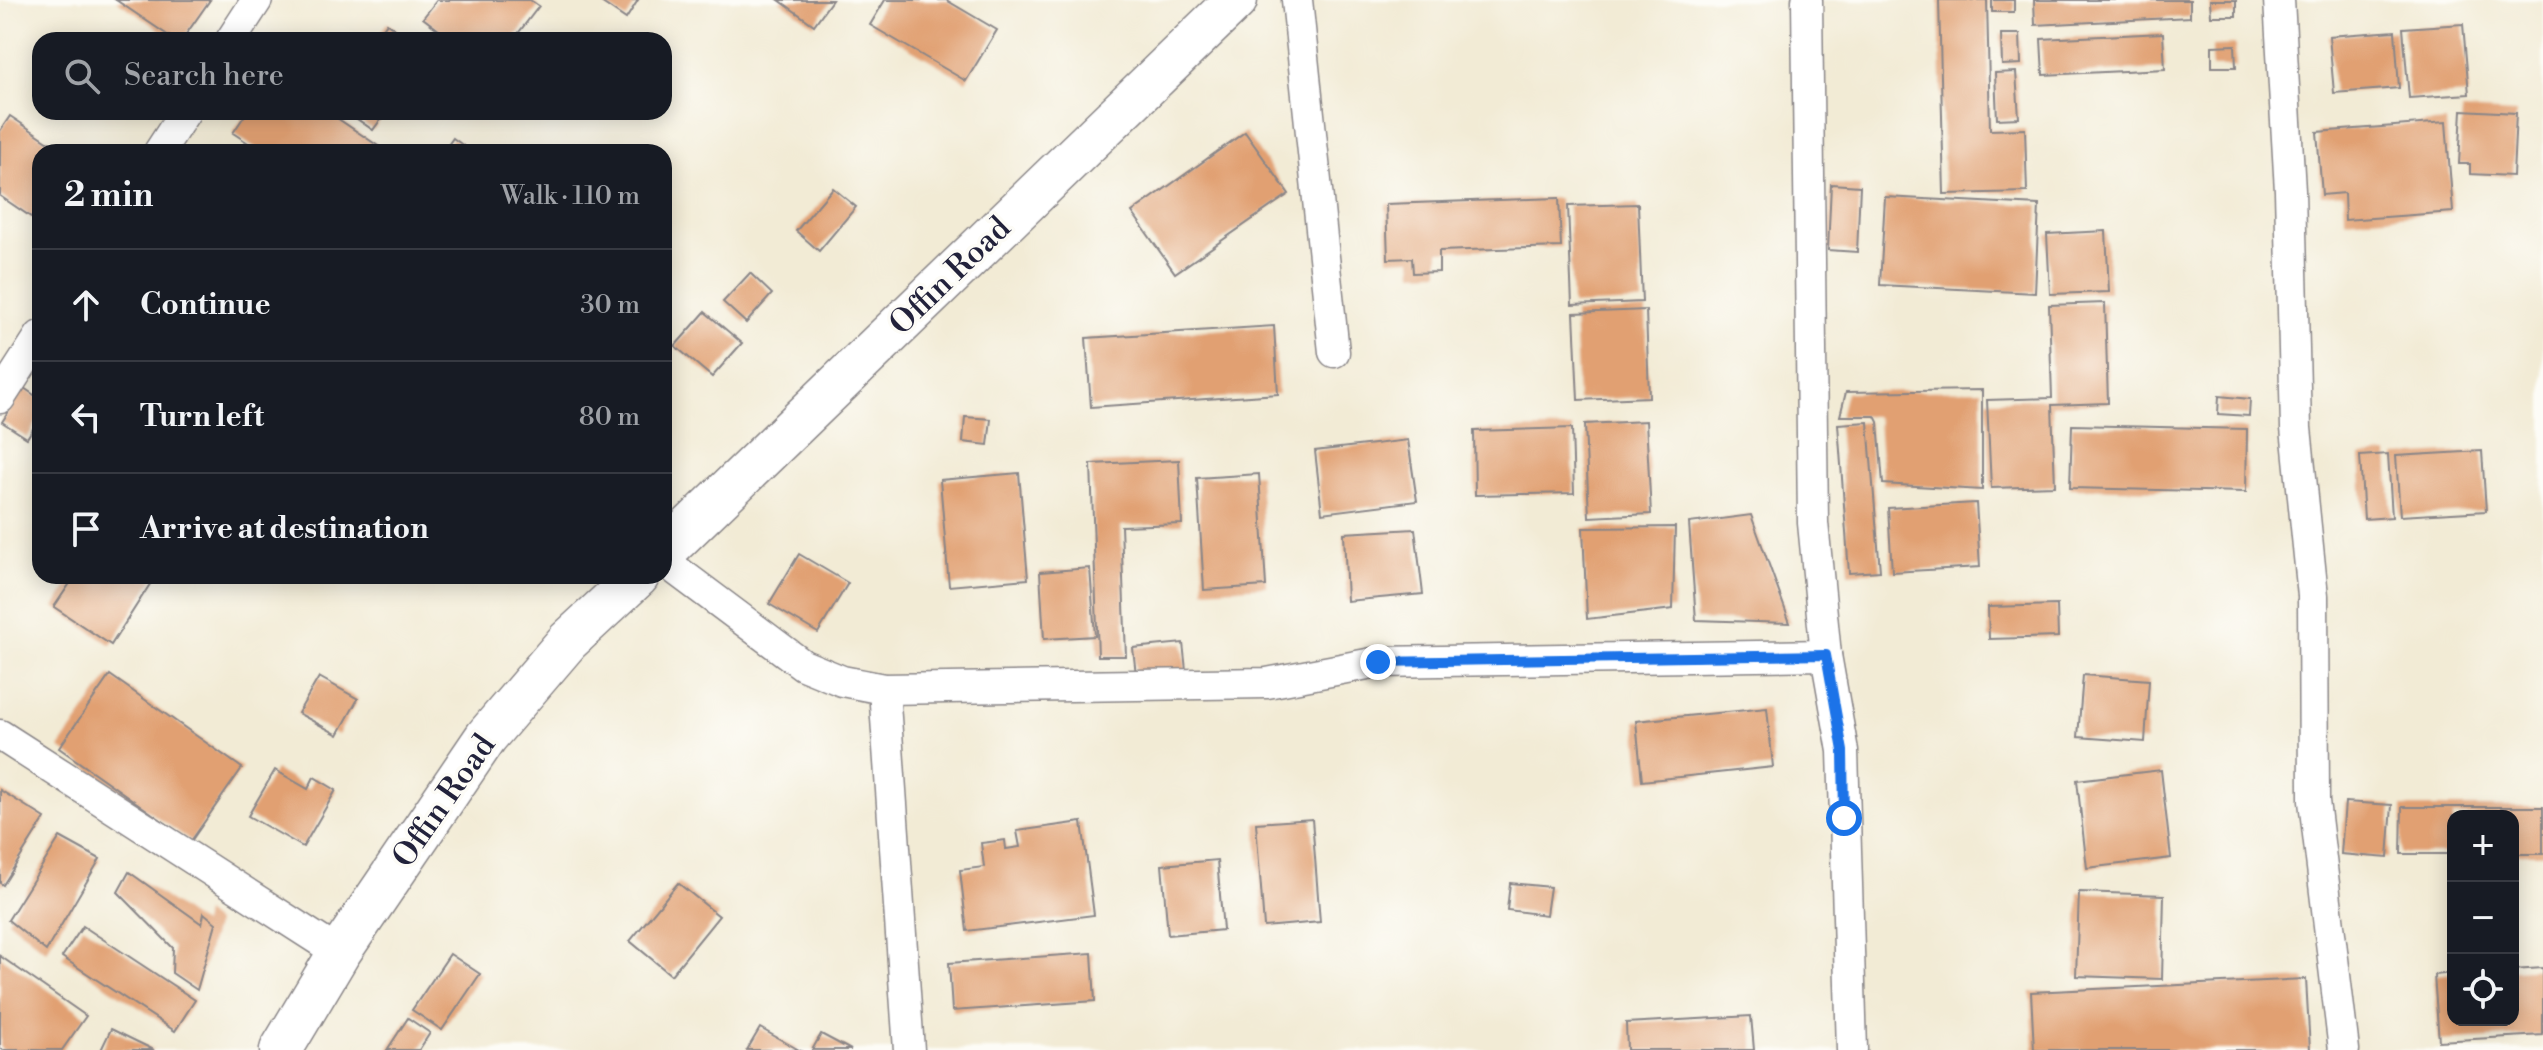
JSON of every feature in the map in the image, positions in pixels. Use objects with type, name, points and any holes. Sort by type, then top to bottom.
[{"type":"street","points":[[236,32],[257,0]]},
{"type":"street","name":"Offin Road","points":[[672,544],[1236,0]]},
{"type":"street","points":[[1297,0],[1334,352]]},
{"type":"street","points":[[1807,0],[1813,523],[1826,655],[1843,751],[1852,1050]]},
{"type":"street","points":[[2279,0],[2290,191],[2296,428],[2300,493],[2313,596],[2314,801],[2344,1050]]},
{"type":"street","points":[[164,144],[180,120]]},
{"type":"street","points":[[0,398],[32,348]]},
{"type":"street","points":[[672,567],[803,665],[842,681],[884,689],[1267,683],[1378,662],[1826,655]]},
{"type":"street","name":"Offin Road","points":[[281,1050],[339,953],[486,737],[568,641],[629,584]]},
{"type":"street","points":[[884,689],[909,1050]]},
{"type":"street","points":[[0,735],[339,953]]},
{"type":"building","points":[[116,0],[210,0],[188,32],[163,32]]},
{"type":"building","points":[[437,0],[530,0],[539,6],[519,32],[441,32],[423,18]]},
{"type":"building","points":[[598,0],[638,0],[626,19]]},
{"type":"building","points":[[779,0],[832,0],[814,25]]},
{"type":"building","points":[[885,0],[946,0],[997,30],[966,81],[870,25]]},
{"type":"building","points":[[1939,0],[1987,0],[1990,130],[2025,129],[2027,192],[1944,194]]},
{"type":"building","points":[[1992,0],[2014,0],[2014,12],[1992,12]]},
{"type":"building","points":[[2034,0],[2190,0],[2190,17],[2035,25]]},
{"type":"building","points":[[2210,0],[2236,0],[2236,16],[2211,16]]},
{"type":"building","points":[[387,23],[399,32],[381,32]]},
{"type":"building","points":[[2463,24],[2469,94],[2409,98],[2403,28]]},
{"type":"building","points":[[2395,31],[2399,88],[2334,93],[2329,36]]},
{"type":"building","points":[[2163,33],[2165,69],[2043,75],[2041,39]]},
{"type":"building","points":[[2001,34],[2020,34],[2021,64],[2002,65]]},
{"type":"building","points":[[2235,45],[2236,67],[2212,67],[2212,46]]},
{"type":"building","points":[[2016,72],[2019,118],[1997,119],[1995,73]]},
{"type":"building","points":[[2462,110],[2516,113],[2513,176],[2470,174],[2470,164],[2459,164]]},
{"type":"building","points":[[10,116],[52,144],[32,144],[32,218],[0,196],[0,131]]},
{"type":"building","points":[[242,120],[340,120],[375,144],[250,144],[233,133]]},
{"type":"building","points":[[359,120],[380,120],[373,130]]},
{"type":"building","points":[[2446,122],[2453,212],[2345,220],[2344,193],[2322,195],[2317,132]]},
{"type":"building","points":[[1245,132],[1289,194],[1175,273],[1132,212]]},
{"type":"building","points":[[1831,184],[1860,186],[1857,252],[1828,250]]},
{"type":"building","points":[[833,188],[856,207],[819,251],[796,231]]},
{"type":"building","points":[[1885,197],[2039,205],[2035,293],[1880,285]]},
{"type":"building","points":[[1559,198],[1561,247],[1439,251],[1439,272],[1413,273],[1412,258],[1388,259],[1386,204]]},
{"type":"building","points":[[1638,204],[1642,302],[1572,305],[1568,206]]},
{"type":"building","points":[[2106,231],[2109,292],[2050,294],[2047,234]]},
{"type":"building","points":[[750,273],[772,294],[746,323],[723,302]]},
{"type":"building","points":[[2105,303],[2108,403],[2052,405],[2055,486],[1991,488],[1987,400],[2052,398],[2049,305]]},
{"type":"building","points":[[1646,310],[1649,397],[1578,400],[1574,313]]},
{"type":"building","points":[[705,312],[742,343],[712,377],[675,346]]},
{"type":"building","points":[[1274,326],[1278,394],[1091,407],[1086,338]]},
{"type":"building","points":[[24,388],[32,394],[32,430],[27,438],[2,422]]},
{"type":"building","points":[[1982,390],[1982,490],[1883,484],[1875,416],[1840,416],[1846,392]]},
{"type":"building","points":[[2219,396],[2250,399],[2249,416],[2218,414]]},
{"type":"building","points":[[965,417],[991,419],[988,445],[963,442]]},
{"type":"building","points":[[1646,421],[1651,514],[1589,517],[1585,424]]},
{"type":"building","points":[[1868,422],[1880,571],[1849,573],[1838,424]]},
{"type":"building","points":[[2072,425],[2247,429],[2246,492],[2070,488]]},
{"type":"building","points":[[1572,428],[1574,493],[1475,495],[1474,431]]},
{"type":"building","points":[[1408,440],[1417,501],[1322,513],[1315,451]]},
{"type":"building","points":[[2482,451],[2486,511],[2400,516],[2396,456]]},
{"type":"building","points":[[2388,454],[2392,517],[2364,519],[2360,456]]},
{"type":"building","points":[[1179,460],[1182,524],[1121,526],[1126,656],[1098,656],[1091,464]]},
{"type":"building","points":[[1019,473],[1028,579],[949,586],[940,480]]},
{"type":"building","points":[[1259,474],[1266,586],[1204,590],[1197,478]]},
{"type":"building","points":[[1976,503],[1980,567],[1892,572],[1888,508]]},
{"type":"building","points":[[1751,515],[1790,623],[1696,620],[1689,523]]},
{"type":"building","points":[[1675,527],[1673,609],[1587,619],[1583,528]]},
{"type":"building","points":[[1415,529],[1423,594],[1347,601],[1344,533]]},
{"type":"building","points":[[799,554],[848,583],[818,633],[769,604]]},
{"type":"building","points":[[1090,568],[1095,636],[1044,639],[1040,572]]},
{"type":"building","points":[[70,584],[150,584],[111,645],[54,607]]},
{"type":"building","points":[[2057,605],[2058,637],[1989,639],[1988,607]]},
{"type":"building","points":[[1183,643],[1186,670],[1136,675],[1133,648]]},
{"type":"building","points":[[110,675],[242,768],[191,841],[59,748]]},
{"type":"building","points":[[2083,675],[2149,680],[2145,742],[2078,737]]},
{"type":"building","points":[[319,677],[358,699],[338,735],[298,713]]},
{"type":"building","points":[[1767,708],[1773,767],[1642,781],[1636,721]]},
{"type":"building","points":[[275,770],[308,789],[314,777],[336,790],[303,847],[248,816]]},
{"type":"building","points":[[2161,770],[2171,858],[2087,868],[2077,780]]},
{"type":"building","points":[[0,790],[45,818],[3,885],[0,883]]},
{"type":"building","points":[[2345,802],[2392,805],[2388,858],[2341,854]]},
{"type":"building","points":[[2402,807],[2543,807],[2543,854],[2519,854],[2519,810],[2447,810],[2447,854],[2401,854]]},
{"type":"building","points":[[1312,819],[1320,922],[1264,927],[1256,823]]},
{"type":"building","points":[[1082,822],[1094,915],[967,931],[960,870],[984,867],[981,843],[1005,840],[1006,849],[1020,847],[1017,831]]},
{"type":"building","points":[[60,837],[100,859],[46,951],[8,920]]},
{"type":"building","points":[[1217,860],[1223,930],[1168,935],[1162,865]]},
{"type":"building","points":[[129,872],[202,924],[204,913],[216,923],[197,990],[172,973],[173,948],[118,892]]},
{"type":"building","points":[[678,883],[719,916],[671,975],[630,941]]},
{"type":"building","points":[[1510,883],[1550,887],[1546,915],[1507,910]]},
{"type":"building","points":[[2079,892],[2164,895],[2162,979],[2076,976]]},
{"type":"building","points":[[83,926],[195,1000],[175,1031],[62,957]]},
{"type":"building","points":[[1092,953],[1095,1001],[952,1011],[949,963]]},
{"type":"building","points":[[450,954],[480,974],[442,1030],[412,1010]]},
{"type":"building","points":[[0,956],[86,1016],[62,1050],[0,1048]]},
{"type":"building","points":[[2543,968],[2543,1035],[2439,1041],[2434,975],[2447,974],[2447,1026],[2519,1026],[2519,970]]},
{"type":"building","points":[[2306,979],[2310,1050],[2034,1050],[2031,992]]},
{"type":"building","points":[[1751,1016],[1754,1050],[1627,1050],[1626,1023]]},
{"type":"building","points":[[408,1018],[430,1033],[419,1050],[387,1050]]},
{"type":"building","points":[[760,1028],[799,1050],[747,1050]]},
{"type":"building","points":[[111,1029],[154,1050],[101,1050]]},
{"type":"building","points":[[821,1034],[851,1050],[812,1050]]},
{"type":"route","points":[[1378,662],[1826,655],[1843,751],[1844,818]]}]
